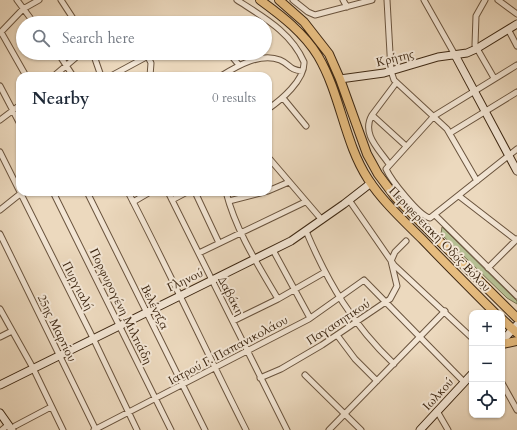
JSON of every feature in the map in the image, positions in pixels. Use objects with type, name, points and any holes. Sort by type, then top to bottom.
[{"type":"main road","name":"Περιφερειακή Οδός Βόλου","points":[[260,0],[282,16],[295,28],[318,56],[326,72],[355,154],[371,183],[401,219],[493,310]]},
{"type":"main road","name":"Περιφερειακή Οδός Βόλου","points":[[279,0],[298,16],[317,36],[329,54],[340,78],[367,154],[378,174],[396,198],[517,318]]},
{"type":"main road","points":[[490,291],[505,303],[517,308]]},
{"type":"main road","points":[[505,321],[516,329]]},
{"type":"main road","points":[[505,342],[517,341]]},
{"type":"street","points":[[17,0],[28,16]]},
{"type":"street","points":[[16,16],[23,9],[39,0]]},
{"type":"street","points":[[61,0],[71,16]]},
{"type":"street","points":[[237,0],[260,16]]},
{"type":"street","points":[[293,0],[308,12],[315,15],[372,0]]},
{"type":"street","points":[[343,0],[347,7]]},
{"type":"street","points":[[387,0],[391,71],[396,83],[434,116],[450,134],[477,181]]},
{"type":"street","points":[[424,0],[517,171]]},
{"type":"street","points":[[485,0],[476,16],[476,49],[494,78]]},
{"type":"street","points":[[498,0],[517,14]]},
{"type":"street","points":[[16,16],[0,33],[16,59]]},
{"type":"street","points":[[272,24],[281,30],[301,56],[304,64],[302,71],[292,88],[283,98],[272,106]]},
{"type":"street","name":"Κρήτης","points":[[340,78],[391,71],[438,57],[455,55],[476,49],[517,24]]},
{"type":"street","points":[[508,29],[517,46]]},
{"type":"street","points":[[272,58],[284,62],[293,70],[302,71]]},
{"type":"street","points":[[16,60],[24,72]]},
{"type":"street","points":[[63,60],[71,72]]},
{"type":"street","points":[[59,72],[72,60]]},
{"type":"street","points":[[95,60],[100,72]]},
{"type":"street","points":[[118,72],[138,60]]},
{"type":"street","points":[[149,60],[151,64],[150,72]]},
{"type":"street","points":[[235,60],[239,65]]},
{"type":"street","points":[[227,72],[239,65],[255,60]]},
{"type":"street","points":[[387,167],[434,116],[474,90],[517,65]]},
{"type":"street","points":[[396,83],[372,116],[368,125],[369,136],[406,196],[424,215],[430,218],[435,215],[517,149]]},
{"type":"street","points":[[0,86],[16,116]]},
{"type":"street","points":[[450,134],[517,92]]},
{"type":"street","points":[[283,98],[306,126]]},
{"type":"street","points":[[0,120],[16,107]]},
{"type":"street","points":[[372,116],[406,146]]},
{"type":"street","name":"Πυργιαλή","points":[[0,152],[16,184]]},
{"type":"street","points":[[272,162],[322,220]]},
{"type":"street","points":[[272,189],[289,182]]},
{"type":"street","name":"Γληνού","points":[[0,385],[32,368],[94,340],[146,312],[273,250],[306,231],[371,183]]},
{"type":"street","points":[[0,210],[16,196]]},
{"type":"street","name":"Πυργιαλή","points":[[22,196],[137,430]]},
{"type":"street","name":"Πορφυρογένη Μιλτιάδη","points":[[55,196],[171,430]]},
{"type":"street","name":"Βελέντζα","points":[[89,196],[205,430]]},
{"type":"street","points":[[130,196],[159,250],[179,296],[246,430]]},
{"type":"street","points":[[133,202],[143,196]]},
{"type":"street","name":"Δαβάκη","points":[[170,196],[286,430]]},
{"type":"street","points":[[172,200],[180,196]]},
{"type":"street","points":[[197,196],[219,243]]},
{"type":"street","points":[[227,196],[241,233],[278,299]]},
{"type":"street","points":[[229,201],[246,196]]},
{"type":"street","points":[[459,196],[516,240],[488,268]]},
{"type":"street","points":[[349,200],[391,261],[469,335]]},
{"type":"street","points":[[199,253],[305,202]]},
{"type":"street","points":[[435,215],[517,296]]},
{"type":"street","points":[[306,231],[339,299],[379,349],[394,364]]},
{"type":"street","name":"25ης Μαρτίου","points":[[0,234],[2,242],[60,356],[95,430]]},
{"type":"street","points":[[391,261],[396,252],[406,241]]},
{"type":"street","points":[[273,250],[310,318]]},
{"type":"street","name":"Παγασητικού","points":[[260,378],[281,369],[387,302],[393,296],[396,286],[391,261]]},
{"type":"street","points":[[233,321],[278,299],[325,272]]},
{"type":"street","name":"Ιατρού Γ. Παπανικολάου","points":[[95,430],[310,318],[339,299],[360,282],[366,280],[387,302]]},
{"type":"street","points":[[387,302],[464,382]]},
{"type":"street","points":[[0,309],[63,430]]},
{"type":"street","points":[[329,430],[445,311]]},
{"type":"street","points":[[505,339],[516,329]]},
{"type":"street","points":[[0,337],[12,330]]},
{"type":"street","points":[[337,335],[355,360],[377,381]]},
{"type":"street","points":[[306,375],[361,430]]},
{"type":"street","name":"Ιωλκού","points":[[420,430],[469,377]]},
{"type":"street","points":[[505,389],[517,410]]},
{"type":"street","points":[[2,430],[12,427],[51,407]]},
{"type":"street","points":[[437,411],[448,430]]},
{"type":"street","points":[[0,413],[12,427]]},
{"type":"green space","points":[[442,227],[517,301],[517,304],[507,298],[441,234]]}]
